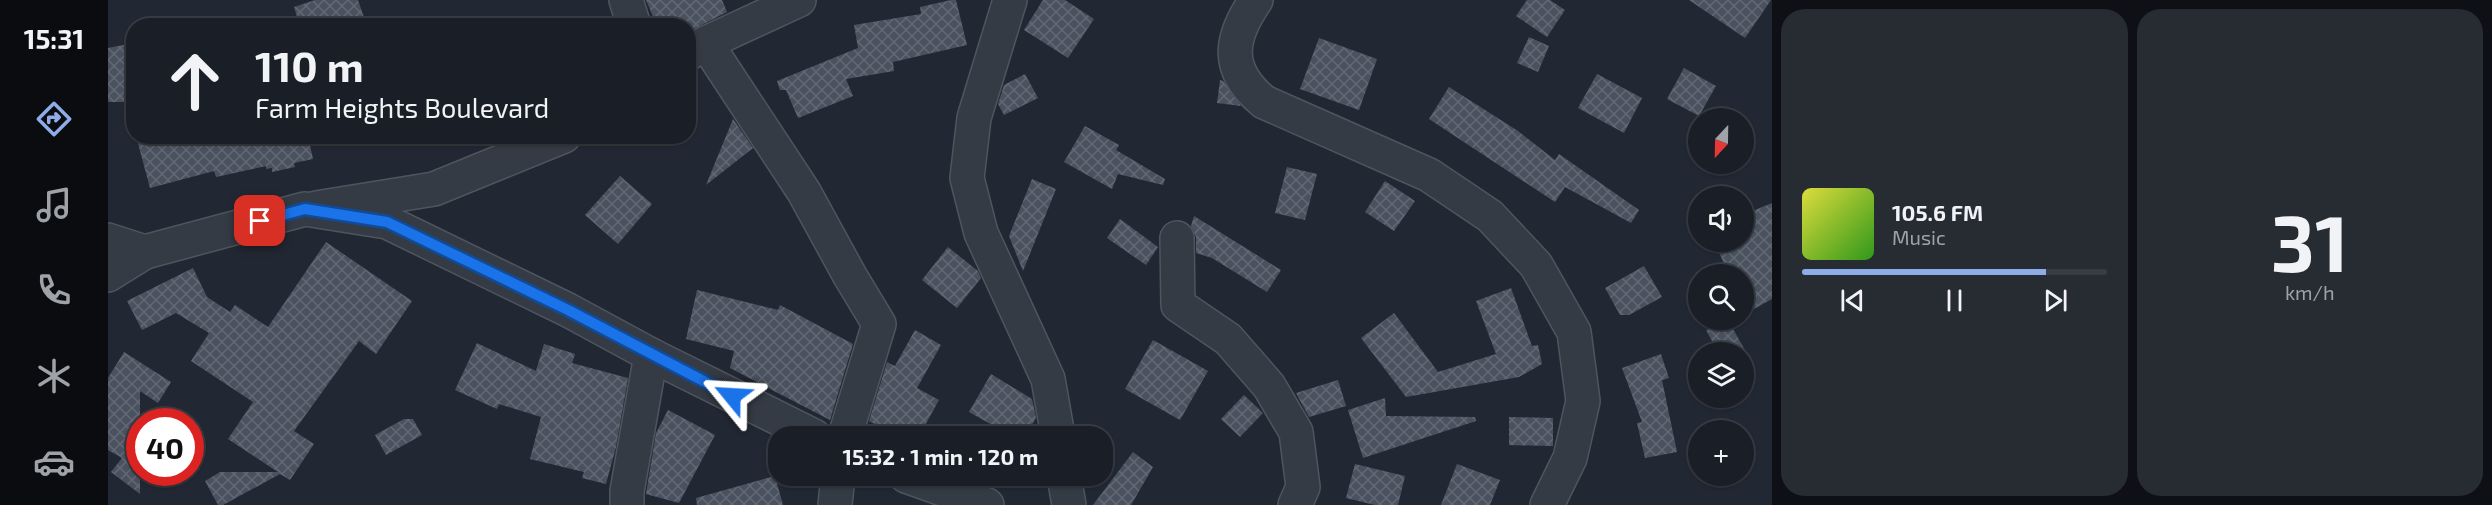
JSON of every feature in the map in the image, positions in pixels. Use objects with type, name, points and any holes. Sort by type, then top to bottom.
[{"type":"street","points":[[626,0],[632,18]]},
{"type":"street","points":[[799,0],[697,48],[804,192],[879,324],[849,426]]},
{"type":"street","points":[[1010,0],[974,118],[967,178],[981,233],[1048,379],[1056,426]]},
{"type":"street","points":[[1256,0],[1244,18],[1236,36],[1235,45],[1239,74],[1249,90],[1264,102],[1429,175],[1490,216],[1536,265],[1574,332],[1583,401],[1570,458],[1547,505]]},
{"type":"street","points":[[108,275],[145,252],[305,209],[434,189],[544,144]]},
{"type":"street","points":[[305,209],[387,222],[568,310],[651,355],[793,426]]},
{"type":"street","points":[[1177,238],[1178,305],[1228,339],[1269,386],[1296,432],[1303,487],[1295,505]]},
{"type":"street","points":[[108,240],[145,252]]},
{"type":"street","points":[[627,505],[627,490],[651,355]]},
{"type":"street","points":[[835,505],[837,486]]},
{"type":"street","points":[[934,486],[987,505]]},
{"type":"street","points":[[1066,486],[1069,505]]},
{"type":"building","points":[[315,0],[358,0],[364,18],[297,18],[294,7]]},
{"type":"building","points":[[646,0],[722,0],[727,12],[696,28],[696,18],[654,18]]},
{"type":"building","points":[[956,0],[967,45],[893,62],[894,71],[846,79],[853,96],[798,118],[786,90],[780,90],[777,81],[858,48],[854,25],[921,14],[920,7]]},
{"type":"building","points":[[1043,0],[1065,0],[1094,19],[1068,58],[1024,30]]},
{"type":"building","points":[[1527,0],[1550,0],[1565,10],[1547,37],[1516,16]]},
{"type":"building","points":[[1689,0],[1771,0],[1745,38]]},
{"type":"building","points":[[1529,37],[1549,46],[1538,72],[1517,63]]},
{"type":"building","points":[[1319,38],[1377,59],[1359,110],[1300,89]]},
{"type":"building","points":[[126,45],[126,102],[108,102],[108,48]]},
{"type":"building","points":[[1684,68],[1716,86],[1704,108],[1688,108],[1688,110],[1667,99]]},
{"type":"building","points":[[1025,74],[1038,98],[1004,115],[998,104],[1004,85]]},
{"type":"building","points":[[1597,74],[1642,98],[1624,133],[1578,108]]},
{"type":"building","points":[[1220,80],[1223,81],[1241,106],[1217,103]]},
{"type":"building","points":[[1449,87],[1518,131],[1555,160],[1559,154],[1639,210],[1631,223],[1565,187],[1555,202],[1429,119]]},
{"type":"building","points":[[733,119],[753,148],[706,185]]},
{"type":"building","points":[[1085,126],[1119,145],[1116,150],[1165,179],[1163,185],[1118,174],[1112,189],[1064,162]]},
{"type":"building","points":[[138,144],[310,144],[313,159],[294,163],[295,167],[272,172],[272,168],[266,169],[266,166],[216,177],[214,171],[150,188]]},
{"type":"building","points":[[1287,167],[1317,174],[1305,220],[1275,213]]},
{"type":"building","points":[[620,176],[652,204],[618,244],[585,215]]},
{"type":"building","points":[[1032,179],[1056,189],[1023,271],[1009,236]]},
{"type":"building","points":[[1385,181],[1415,201],[1394,231],[1365,212]]},
{"type":"building","points":[[1772,203],[1772,299],[1754,309],[1754,264],[1724,264],[1719,252],[1754,252],[1754,210]]},
{"type":"building","points":[[1194,216],[1281,270],[1267,292],[1212,258],[1196,253],[1196,237],[1191,226]]},
{"type":"building","points":[[1120,219],[1158,247],[1146,265],[1107,238]]},
{"type":"building","points":[[326,242],[412,301],[376,354],[359,341],[294,431],[314,444],[290,480],[280,474],[223,505],[218,505],[205,481],[220,472],[278,472],[228,439],[253,402],[191,361],[209,333],[176,313],[142,330],[127,301],[193,268],[207,297],[230,312],[235,305],[268,327]]},
{"type":"building","points":[[948,247],[978,271],[981,278],[957,308],[922,280]]},
{"type":"building","points":[[1644,266],[1662,297],[1629,315],[1620,315],[1605,288]]},
{"type":"building","points":[[1511,288],[1532,346],[1538,345],[1542,364],[1519,377],[1406,397],[1361,338],[1394,313],[1438,372],[1496,354],[1476,301]]},
{"type":"building","points":[[697,290],[778,310],[780,305],[853,344],[830,420],[730,368],[734,351],[686,339]]},
{"type":"building","points":[[915,330],[941,345],[917,388],[939,400],[925,426],[878,426],[869,421],[887,362],[895,366]]},
{"type":"building","points":[[1706,330],[1734,330],[1740,342],[1713,342]]},
{"type":"building","points":[[1153,340],[1208,371],[1180,420],[1125,389]]},
{"type":"building","points":[[477,343],[536,371],[544,344],[575,354],[572,363],[628,378],[616,447],[606,484],[582,478],[584,472],[530,459],[541,417],[499,404],[497,409],[455,390]]},
{"type":"building","points":[[124,352],[171,382],[158,403],[140,391],[140,408],[126,408],[126,483],[111,472],[122,458],[108,450],[108,378]]},
{"type":"building","points":[[1661,354],[1669,378],[1662,380],[1677,452],[1645,458],[1637,423],[1642,422],[1622,368]]},
{"type":"building","points":[[991,374],[1032,399],[1036,418],[1031,426],[994,426],[969,412]]},
{"type":"building","points":[[1338,380],[1346,406],[1309,417],[1296,393]]},
{"type":"building","points":[[1244,395],[1263,413],[1240,437],[1221,419]]},
{"type":"building","points":[[1385,398],[1386,416],[1475,417],[1476,421],[1363,458],[1348,410]]},
{"type":"building","points":[[668,410],[715,435],[679,503],[646,494],[656,433]]},
{"type":"building","points":[[1509,417],[1553,418],[1553,446],[1509,445]]},
{"type":"building","points":[[404,419],[413,419],[422,435],[386,455],[375,435]]},
{"type":"building","points":[[1133,452],[1153,467],[1131,505],[1093,505],[1107,486],[1113,486],[1113,478]]},
{"type":"building","points":[[1355,464],[1405,476],[1398,505],[1375,505],[1346,498]]},
{"type":"building","points":[[1457,464],[1500,480],[1490,505],[1441,505]]},
{"type":"building","points":[[768,478],[768,486],[778,486],[783,505],[697,505],[696,498]]},
{"type":"building","points":[[129,486],[140,486],[140,494]]},
{"type":"route","points":[[260,221],[305,209],[387,222],[568,310],[732,396]]}]
